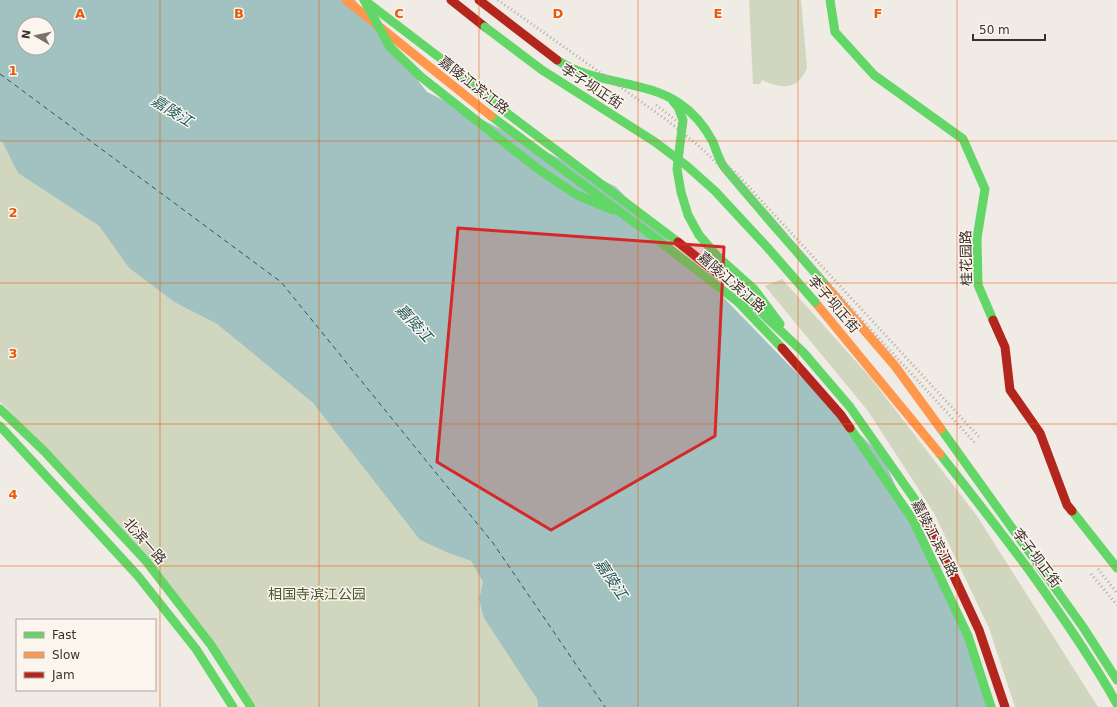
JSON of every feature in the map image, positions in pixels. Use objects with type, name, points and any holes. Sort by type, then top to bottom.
[{"type":"main road","name":"嘉陵江滨江路","points":[[346,0],[483,110],[658,240],[738,302],[794,360],[841,415],[913,520],[968,636],[991,707]]},
{"type":"main road","name":"嘉陵江滨江路","points":[[364,0],[444,61],[491,101],[666,232],[746,298],[803,352],[850,407],[925,513],[979,630],[1005,707]]},
{"type":"main road","points":[[364,0],[390,47],[420,76],[538,169],[577,195],[625,216]]},
{"type":"main road","name":"李子坝正街","points":[[451,0],[542,70],[655,142],[687,166],[720,197],[767,247],[850,343],[981,507],[1071,627],[1117,704]]},
{"type":"main road","name":"李子坝正街","points":[[479,0],[555,59],[576,71],[614,82],[644,88],[670,97],[691,112],[706,130],[723,165],[895,366],[1104,658],[1117,680]]},
{"type":"main road","name":"桂花园路","points":[[830,0],[835,32],[874,75],[963,139],[985,189],[977,238],[978,285],[1005,347],[1010,390],[1040,433],[1067,505],[1117,568]]},
{"type":"main road","points":[[670,97],[678,107],[683,120],[677,169],[681,192],[688,215],[699,235],[716,256],[754,289],[803,352]]},
{"type":"main road","name":"北滨一路","points":[[0,409],[44,451],[146,561],[211,645],[251,707]]},
{"type":"main road","name":"北滨一路","points":[[0,426],[138,576],[196,649],[233,707]]},
{"type":"highlighted area","points":[[458,228],[724,247],[715,436],[551,530],[437,462]]},
{"type":"green space","points":[[749,0],[801,0],[807,68],[798,81],[793,84],[782,86],[762,80],[760,84],[753,84]]},
{"type":"green space","name":"相国寺滨江公园","points":[[0,141],[2,141],[19,173],[99,226],[129,268],[174,302],[217,324],[313,403],[420,540],[448,553],[471,561],[483,582],[479,599],[537,699],[538,707],[257,707],[214,642],[0,402]]},
{"type":"green space","points":[[782,279],[870,377],[977,516],[1098,707],[1015,707],[989,628],[934,513],[868,411],[765,286]]},
{"type":"water","name":"嘉陵江","points":[[0,0],[355,0],[427,92],[616,187],[786,362],[882,456],[996,707],[538,707],[537,699],[484,618],[479,599],[483,582],[471,561],[448,553],[420,540],[313,403],[217,324],[174,302],[129,268],[99,226],[18,173],[2,141],[0,141]]},
{"type":"ferry route","points":[[0,74],[281,282],[493,543],[605,707]]},
{"type":"railway","points":[[498,0],[668,121],[700,147],[731,177],[975,443]]},
{"type":"railway","points":[[656,105],[682,125]]},
{"type":"railway","points":[[722,161],[736,173],[981,439]]},
{"type":"railway","points":[[1098,569],[1117,593]]},
{"type":"railway","points":[[1091,574],[1117,605]]},
{"type":"traffic: fast","points":[[364,0],[444,61],[491,101],[678,242]]},
{"type":"traffic: fast","points":[[364,0],[390,47],[420,76]]},
{"type":"traffic: fast","points":[[830,0],[835,32],[874,75],[963,139],[985,189],[977,238],[978,285],[993,320]]},
{"type":"traffic: fast","points":[[485,27],[542,70],[655,142],[687,166],[715,191],[815,302]]},
{"type":"traffic: fast","points":[[557,60],[571,68],[587,74],[634,85],[665,95],[684,107],[699,121],[706,131],[713,142],[724,167],[827,287]]},
{"type":"traffic: fast","points":[[420,76],[538,169],[577,195],[613,210]]},
{"type":"traffic: fast","points":[[673,101],[678,107],[683,120],[677,169],[681,192],[688,215],[699,235],[717,256],[754,289],[780,324]]},
{"type":"traffic: fast","points":[[491,116],[658,240],[738,302],[782,348]]},
{"type":"traffic: fast","points":[[747,299],[803,352],[850,407],[925,514]]},
{"type":"traffic: fast","points":[[0,409],[44,451],[146,561],[211,645],[251,707]]},
{"type":"traffic: fast","points":[[0,426],[138,576],[196,649],[233,707]]},
{"type":"traffic: fast","points":[[850,428],[913,520],[968,636],[991,707]]},
{"type":"traffic: fast","points":[[941,429],[1083,627],[1117,680]]},
{"type":"traffic: fast","points":[[940,454],[1052,602],[1086,652],[1117,704]]},
{"type":"traffic: fast","points":[[1072,511],[1117,568]]},
{"type":"traffic: slow","points":[[346,0],[491,116]]},
{"type":"traffic: slow","points":[[827,287],[895,366],[941,429]]},
{"type":"traffic: slow","points":[[815,302],[940,454]]},
{"type":"traffic: jam","points":[[451,0],[485,27]]},
{"type":"traffic: jam","points":[[479,0],[557,60]]},
{"type":"traffic: jam","points":[[678,242],[719,275]]},
{"type":"traffic: jam","points":[[993,320],[1005,347],[1010,390],[1040,433],[1067,505],[1072,511]]},
{"type":"traffic: jam","points":[[782,348],[841,415],[850,428]]},
{"type":"traffic: jam","points":[[925,514],[979,630],[1005,707]]}]
